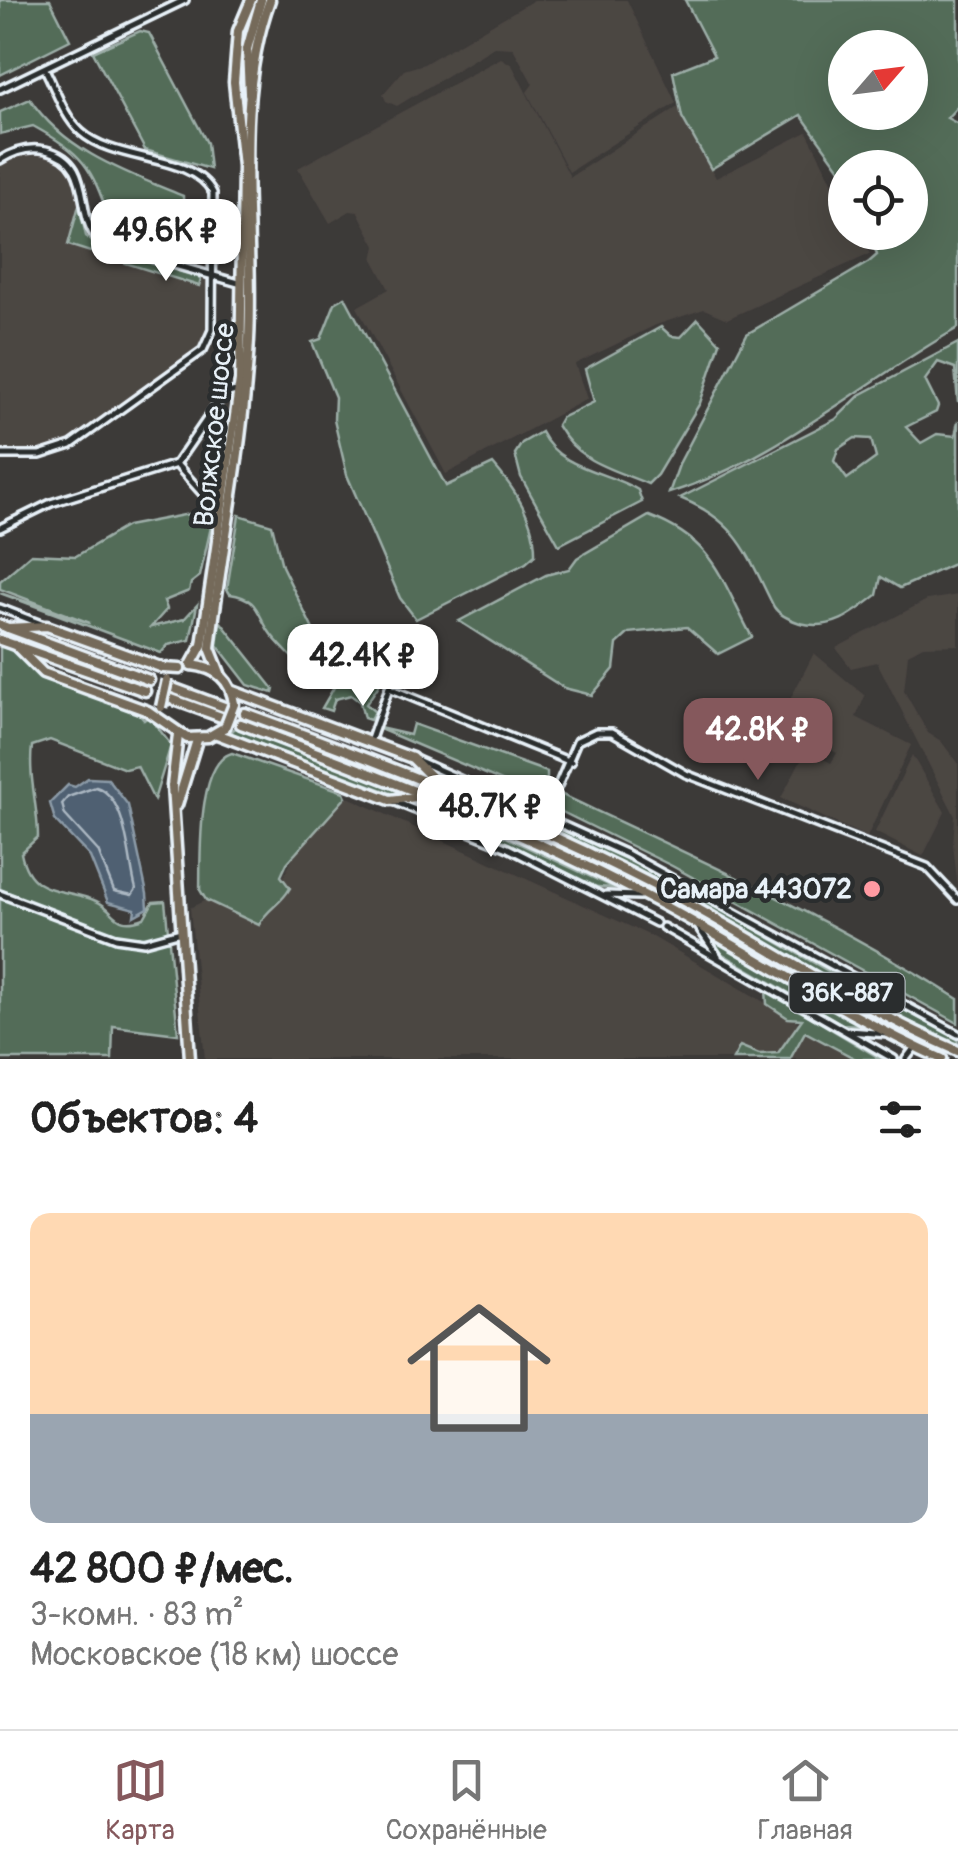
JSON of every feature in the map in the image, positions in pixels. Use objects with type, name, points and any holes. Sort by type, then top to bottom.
[{"type":"main road","name":"Волжское шоссе","points":[[220,674],[210,648],[242,434],[250,317],[242,237],[242,151],[234,82],[238,31],[248,0]]},
{"type":"main road","points":[[252,102],[246,64],[261,0]]},
{"type":"main road","name":"Волжское шоссе","points":[[192,665],[202,646],[240,390],[252,102],[259,37],[270,0]]},
{"type":"main road","points":[[4,626],[47,626],[163,668],[192,665],[220,674],[232,691],[412,758],[440,785]]},
{"type":"main road","points":[[4,626],[149,680]]},
{"type":"main road","points":[[0,640],[145,691]]},
{"type":"main road","points":[[15,646],[42,673],[165,720]]},
{"type":"main road","points":[[180,669],[161,707],[165,720],[178,734],[197,740],[222,727],[231,706],[232,691]]},
{"type":"main road","points":[[168,688],[231,706]]},
{"type":"main road","points":[[168,688],[222,727],[390,800],[430,796]]},
{"type":"main road","name":"36К-887","points":[[245,713],[440,785],[675,896],[921,1036],[958,1051]]},
{"type":"main road","name":"36К-887","points":[[240,724],[430,796],[646,896],[942,1059]]},
{"type":"main road","points":[[178,734],[172,786],[177,805],[190,1059]]},
{"type":"main road","points":[[177,805],[197,740]]},
{"type":"main road","points":[[668,908],[675,896]]},
{"type":"main road","points":[[915,1047],[921,1036]]},
{"type":"street","points":[[0,89],[46,71],[184,0]]},
{"type":"street","points":[[0,455],[40,455],[70,445],[196,357],[212,330],[213,192],[208,184],[195,173],[104,146],[86,136],[72,122],[46,71]]},
{"type":"street","points":[[0,160],[29,149],[62,158],[80,178],[87,220],[96,239],[116,250],[242,284],[250,317]]},
{"type":"street","points":[[225,280],[237,271],[242,237]]},
{"type":"street","points":[[225,280],[237,290],[242,306]]},
{"type":"street","points":[[0,528],[50,503],[176,464],[224,394],[240,390]]},
{"type":"street","points":[[176,464],[202,493],[224,500]]},
{"type":"street","points":[[0,608],[47,626]]},
{"type":"street","points":[[370,742],[398,662]]},
{"type":"street","points":[[389,688],[571,762]]},
{"type":"street","points":[[546,814],[577,741],[596,732],[612,732],[686,774],[927,867],[958,900]]},
{"type":"street","points":[[412,758],[546,814],[958,1034]]},
{"type":"street","points":[[390,800],[508,848],[603,894],[894,1059]]},
{"type":"street","points":[[0,894],[116,938],[144,942],[181,932]]},
{"type":"street","points":[[603,894],[646,896]]},
{"type":"street","points":[[696,923],[720,958]]},
{"type":"street","points":[[846,1030],[891,1034]]},
{"type":"street","points":[[909,1059],[915,1047]]},
{"type":"shaded area","points":[[534,0],[627,0],[676,103],[569,172],[527,92],[533,84],[513,48],[494,47],[397,106],[386,101],[383,94],[404,70],[424,64]]},
{"type":"shaded area","points":[[501,58],[512,65],[570,177],[678,107],[716,178],[807,132],[828,173],[828,250],[868,250],[870,254],[727,319],[704,309],[656,325],[575,364],[587,399],[446,474],[357,307],[389,289],[373,259],[376,246],[358,212],[350,211],[330,223],[298,168]]},
{"type":"shaded area","points":[[29,149],[56,154],[73,167],[83,185],[90,230],[104,245],[213,278],[212,330],[203,350],[64,448],[0,450],[0,161]]},
{"type":"shaded area","points":[[958,595],[958,645],[923,646],[908,654],[904,691],[928,733],[941,741],[958,764],[958,889],[953,844],[955,816],[877,662],[851,668],[836,648],[927,600]]},
{"type":"shaded area","points":[[814,653],[865,696],[856,717],[911,745],[867,837],[781,798],[806,750],[831,763],[837,753],[779,721]]},
{"type":"shaded area","points":[[912,755],[945,812],[923,856],[875,832]]},
{"type":"shaded area","points":[[348,797],[653,937],[861,1059],[205,1059],[190,908],[206,900],[259,925],[295,854]]},
{"type":"green space","points":[[0,0],[50,0],[70,40],[0,75]]},
{"type":"green space","points":[[685,0],[958,0],[958,106],[947,118],[958,124],[958,328],[782,441],[708,479],[669,493],[680,462],[747,334],[869,262],[877,255],[875,250],[928,250],[928,150],[828,152],[801,115],[711,169],[682,117],[673,72],[714,56]]},
{"type":"green space","points":[[140,31],[149,33],[207,143],[210,169],[145,150],[93,52]]},
{"type":"green space","points":[[30,99],[60,133],[79,146],[119,169],[183,196],[184,241],[109,219],[97,186],[83,163],[33,126],[0,134],[0,112]]},
{"type":"green space","points":[[79,205],[86,236],[95,245],[201,278],[199,286],[68,245]]},
{"type":"green space","points":[[345,297],[446,486],[493,464],[516,495],[532,530],[535,555],[526,563],[416,619],[400,598],[347,475],[334,420],[335,397],[312,342],[321,339],[335,303]]},
{"type":"green space","points":[[698,319],[720,343],[700,403],[657,475],[648,484],[596,463],[575,448],[557,425],[561,418],[594,402],[585,369],[661,327],[671,336],[681,337]]},
{"type":"green space","points":[[958,343],[958,403],[955,368],[938,362],[925,380],[938,406],[936,412],[906,427],[921,443],[937,434],[955,436],[958,421],[958,562],[900,588],[881,577],[877,595],[851,614],[822,625],[800,623],[774,607],[729,529],[700,507],[680,498],[836,419],[860,395]],"holes":[[[855,438],[871,439],[876,458],[847,479],[834,461],[838,449]]]},
{"type":"green space","points":[[541,432],[549,445],[572,462],[638,490],[642,502],[559,545],[521,477],[515,454],[522,443]]},
{"type":"green space","points":[[215,509],[200,576],[191,583],[189,591],[164,601],[167,609],[151,627],[184,619],[197,605],[190,640],[168,645],[161,653],[0,593],[90,623],[0,589],[0,581],[31,554],[76,556],[127,526]]},
{"type":"green space","points":[[239,515],[272,525],[282,566],[322,648],[332,656],[384,648],[390,669],[366,704],[375,712],[370,720],[364,718],[360,702],[351,695],[335,699],[331,711],[322,708],[340,677],[308,664],[301,667],[271,635],[251,602],[230,594],[227,589]]},
{"type":"green space","points":[[649,516],[671,526],[702,550],[723,579],[752,637],[718,654],[687,627],[629,633],[617,644],[614,669],[592,695],[564,688],[459,621],[546,575],[569,569],[577,558]]},
{"type":"green space","points":[[220,621],[274,689],[273,693],[248,685],[217,645]]},
{"type":"green space","points":[[0,640],[44,674],[123,702],[144,720],[149,716],[171,745],[154,800],[137,766],[125,769],[50,740],[32,746],[38,837],[21,853],[32,878],[50,889],[96,901],[126,921],[144,918],[153,902],[165,901],[178,1034],[113,1026],[112,1059],[0,1059]]},
{"type":"green space","points":[[413,724],[547,772],[547,791],[542,798],[375,727],[410,735]]},
{"type":"green space","points":[[235,728],[415,795],[402,797],[230,733]]},
{"type":"green space","points":[[232,753],[344,792],[346,797],[287,863],[281,876],[290,888],[259,925],[206,900],[200,890],[206,793],[220,760]]},
{"type":"green space","points":[[420,763],[645,868],[662,877],[660,882],[438,779]]},
{"type":"green space","points":[[556,792],[761,889],[910,969],[958,999],[958,1023],[672,866],[550,806]]},
{"type":"green space","points":[[402,800],[426,800],[615,888],[597,887],[482,831]]},
{"type":"green space","points":[[667,879],[858,988],[958,1036],[958,1044],[897,1016],[664,885]]},
{"type":"green space","points":[[709,936],[860,1025],[842,1024],[721,953]]},
{"type":"green space","points":[[766,990],[881,1059],[856,1059],[805,1032],[790,1059],[733,1059],[740,1046],[759,1054],[778,1053],[802,1019],[788,1018],[767,1004]]},
{"type":"water","points":[[88,778],[108,779],[128,805],[148,908],[134,916],[135,909],[108,902],[90,857],[55,820],[50,803],[68,785],[75,787]]},
{"type":"tunnel","points":[[145,691],[166,697]]},
{"type":"place","name":"Самара 443072","points":[[872,889]]}]
